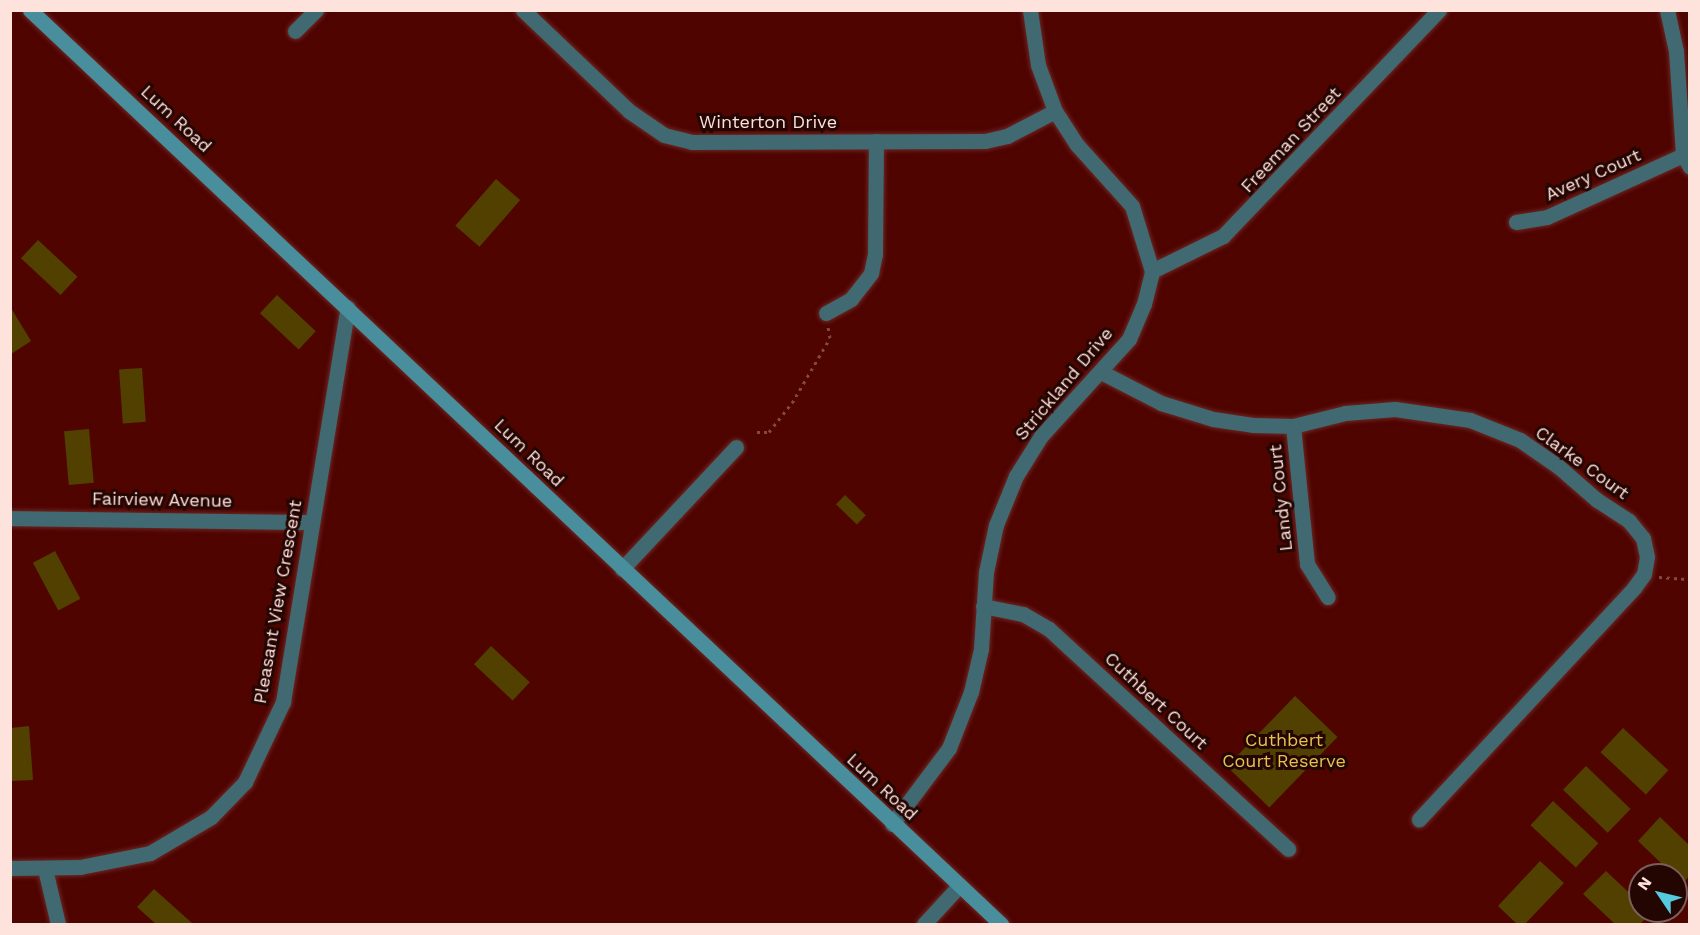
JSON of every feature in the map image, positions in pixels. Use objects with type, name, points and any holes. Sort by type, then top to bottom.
[{"type":"street","name":"Lum Road","points":[[30,10],[348,307],[892,824],[1001,924]]},
{"type":"street","points":[[295,31],[316,10]]},
{"type":"street","name":"Winterton Drive","points":[[523,10],[629,111],[664,135],[710,144],[985,141],[1007,136],[1055,111]]},
{"type":"street","points":[[1030,10],[1038,66],[1055,111],[1077,145],[1132,206],[1152,271]]},
{"type":"street","name":"Freeman Street","points":[[1152,271],[1223,236],[1439,10]]},
{"type":"street","points":[[1667,10],[1676,51],[1686,161]]},
{"type":"street","points":[[826,313],[851,299],[871,273],[875,254],[876,141]]},
{"type":"street","name":"Avery Court","points":[[1516,222],[1547,217],[1686,161]]},
{"type":"street","name":"Strickland Drive","points":[[892,824],[949,748],[971,692],[981,649],[986,572],[996,525],[1016,476],[1041,436],[1129,339],[1152,271]]},
{"type":"street","name":"Pleasant View Crescent","points":[[10,868],[80,867],[150,853],[211,818],[245,782],[283,702],[348,307]]},
{"type":"street","name":"Clarke Court","points":[[1101,372],[1161,403],[1213,419],[1293,426],[1345,413],[1395,409],[1470,420],[1520,440],[1629,521],[1643,538],[1647,557],[1644,574]]},
{"type":"street","name":"Landy Court","points":[[1293,426],[1307,564],[1328,597]]},
{"type":"street","points":[[622,569],[736,447]]},
{"type":"street","name":"Fairview Avenue","points":[[10,518],[312,522]]},
{"type":"street","points":[[1419,819],[1616,609],[1644,574]]},
{"type":"street","name":"Cuthbert Court","points":[[983,606],[1023,614],[1049,628],[1288,849]]},
{"type":"street","points":[[45,869],[58,924]]},
{"type":"street","points":[[924,924],[959,886]]},
{"type":"path","points":[[757,432],[769,432],[792,403],[830,338],[826,313]]},
{"type":"path","points":[[1644,574],[1672,580],[1689,579]]},
{"type":"green space","points":[[496,179],[520,200],[479,247],[455,226]]},
{"type":"green space","points":[[38,240],[77,277],[60,295],[21,258]]},
{"type":"green space","points":[[277,295],[316,331],[299,349],[260,313]]},
{"type":"green space","points":[[11,308],[31,341],[10,354]]},
{"type":"green space","points":[[142,368],[146,422],[123,423],[119,370]]},
{"type":"green space","points":[[89,429],[94,483],[69,485],[64,431]]},
{"type":"green space","points":[[845,495],[866,515],[857,524],[836,504]]},
{"type":"green space","points":[[55,551],[80,599],[58,610],[33,563]]},
{"type":"green space","points":[[491,646],[530,682],[513,700],[474,664]]},
{"type":"green space","name":"Cuthbert Court Reserve","points":[[1295,696],[1337,737],[1269,807],[1227,766]]},
{"type":"green space","points":[[29,726],[33,780],[11,781],[11,728]]},
{"type":"green space","points":[[1623,728],[1668,770],[1646,794],[1600,752]]},
{"type":"green space","points":[[1586,766],[1631,809],[1608,833],[1563,790]]},
{"type":"green space","points":[[1553,801],[1598,843],[1576,867],[1530,825]]},
{"type":"green space","points":[[1660,817],[1689,845],[1689,876],[1688,863],[1661,863],[1638,841]]},
{"type":"green space","points":[[1540,861],[1564,883],[1525,924],[1517,924],[1498,906]]},
{"type":"green space","points":[[1606,871],[1628,892],[1628,923],[1641,923],[1615,924],[1583,894]]},
{"type":"green space","points":[[154,889],[193,924],[156,924],[137,907]]}]
